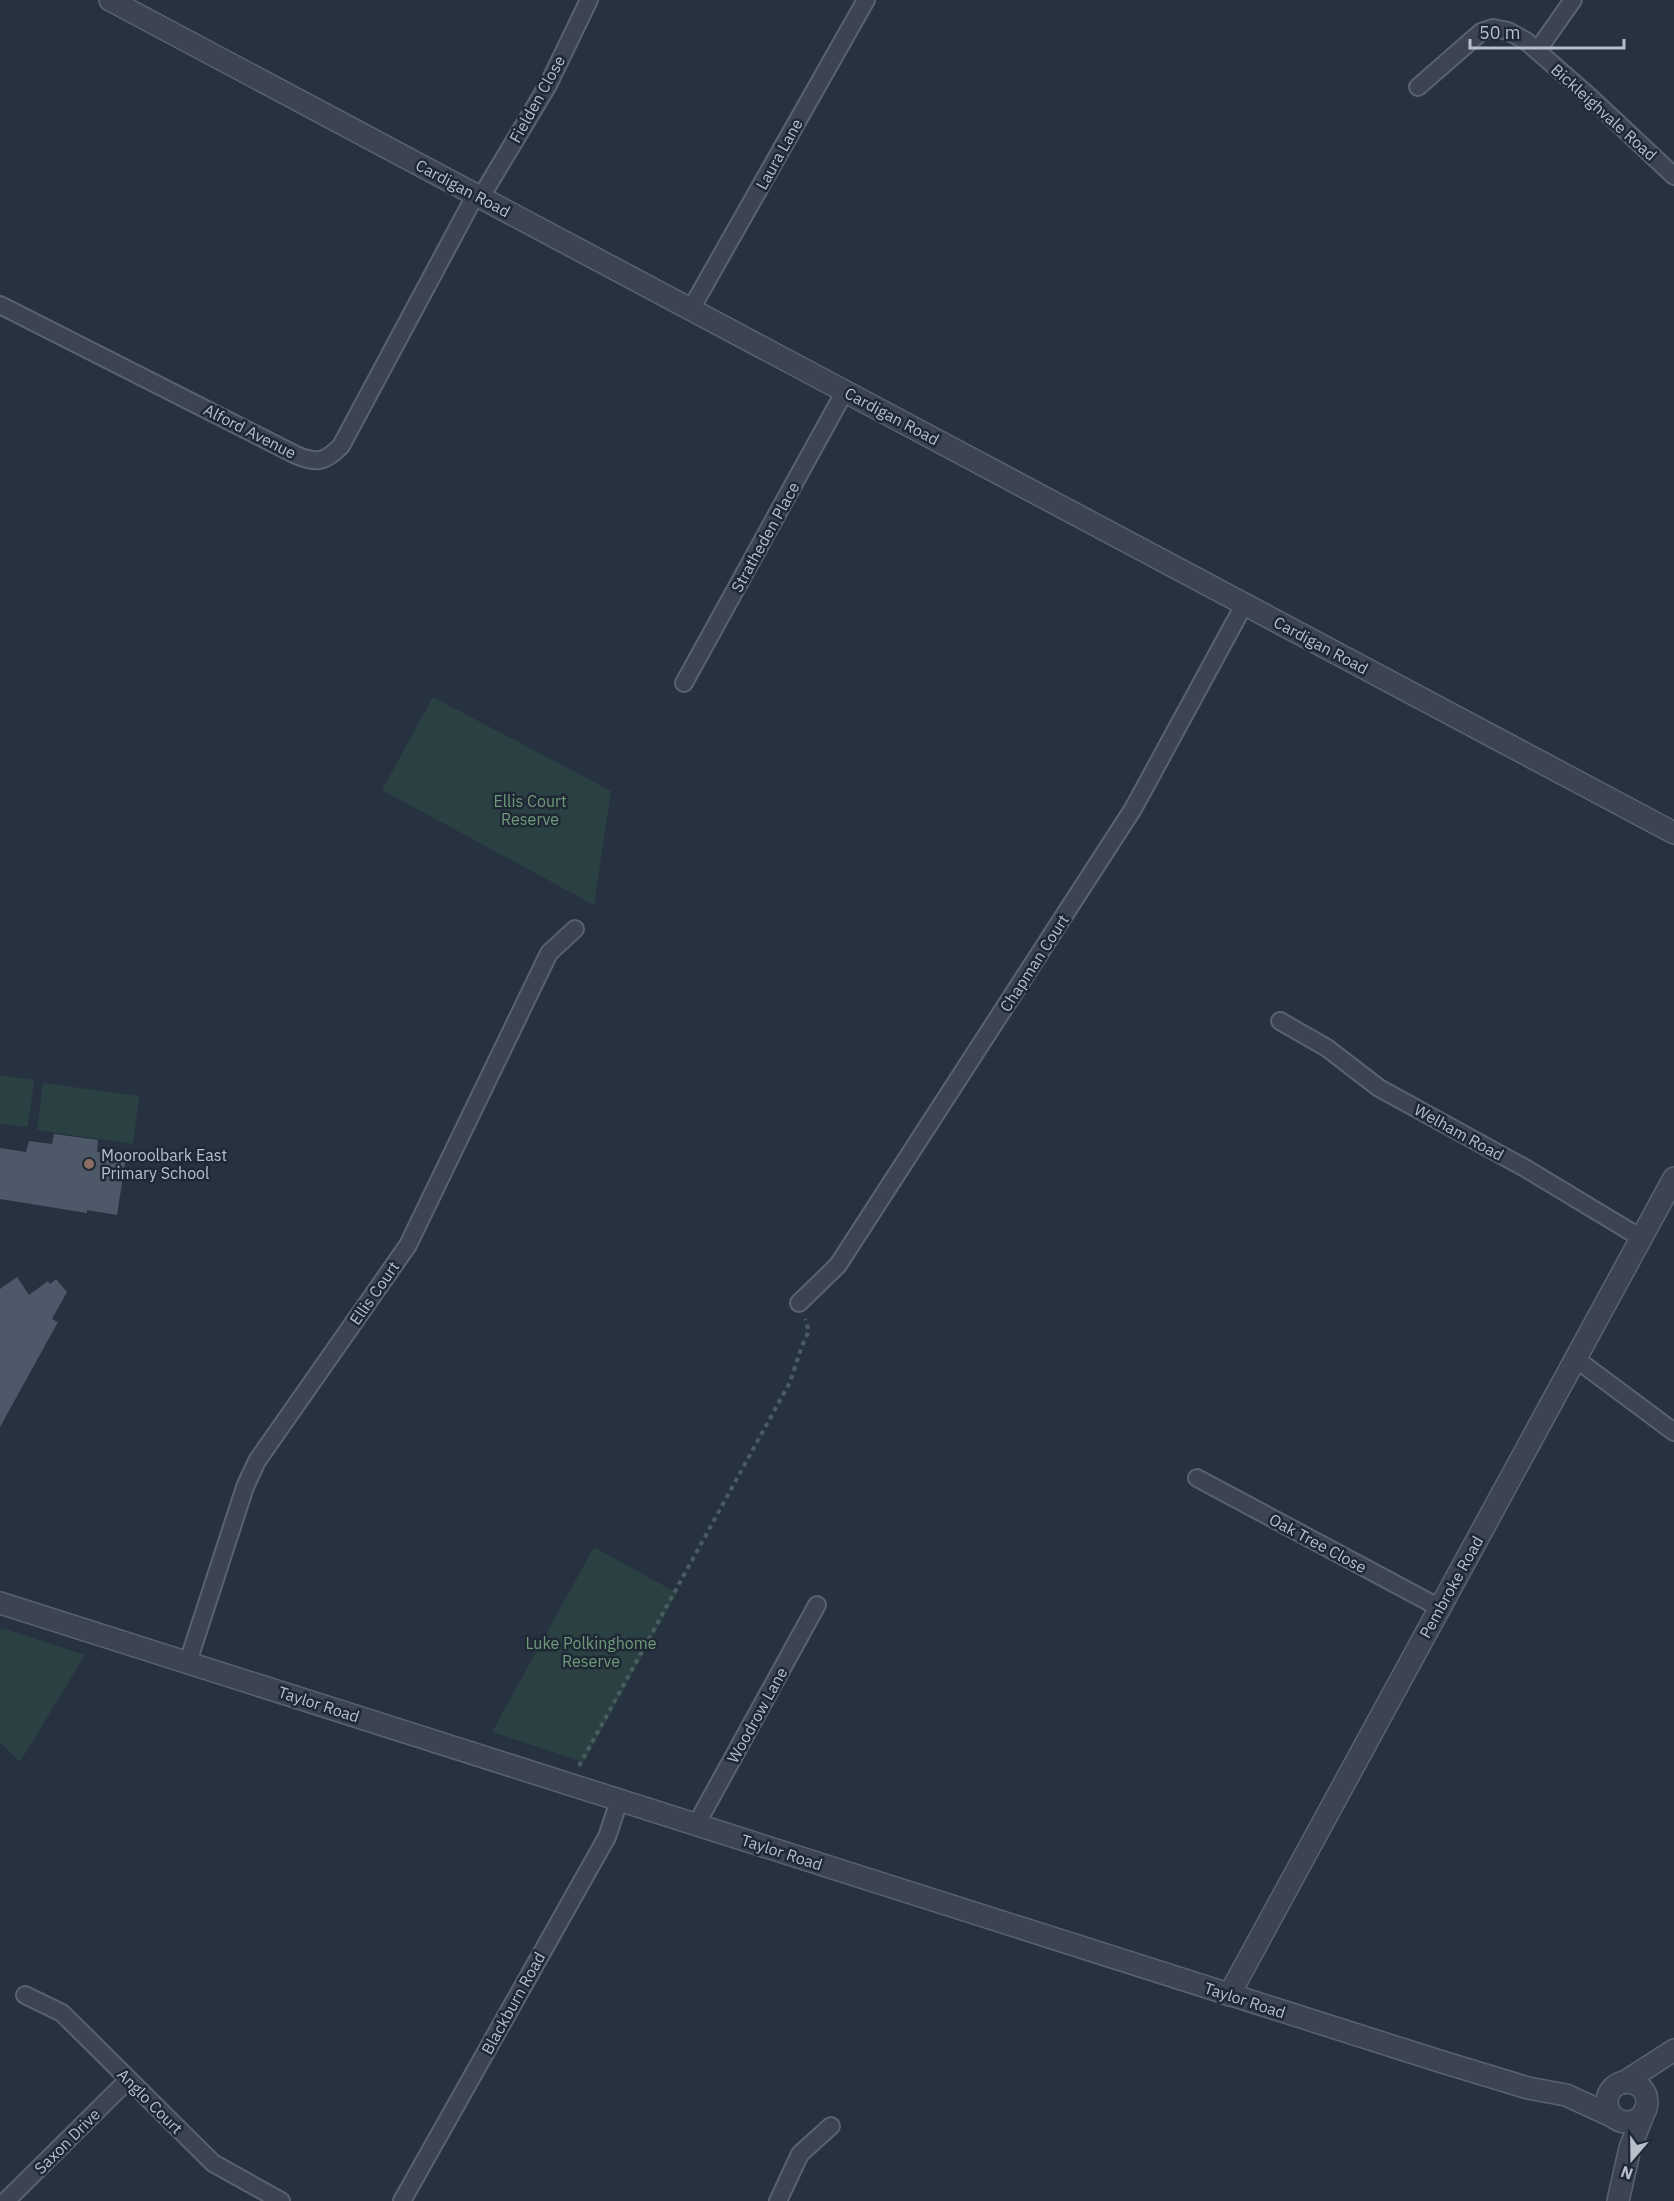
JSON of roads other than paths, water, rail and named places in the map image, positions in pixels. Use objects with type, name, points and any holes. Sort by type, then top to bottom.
[{"type":"street","name":"Cardigan Road","points":[[111,0],[1674,833]]},
{"type":"street","name":"Fielden Close","points":[[479,196],[548,85],[590,0]]},
{"type":"street","name":"Laura Lane","points":[[691,309],[866,0]]},
{"type":"street","points":[[1537,51],[1573,0]]},
{"type":"street","name":"Bickleighvale Road","points":[[1418,87],[1480,32],[1493,28],[1508,30],[1537,51],[1674,176]]},
{"type":"street","name":"Alford Avenue","points":[[0,304],[296,455],[309,461],[322,460],[341,446],[479,196]]},
{"type":"street","name":"Stratheden Place","points":[[684,683],[845,391]]},
{"type":"street","name":"Chapman Court","points":[[799,1303],[838,1265],[1133,809],[1244,604]]},
{"type":"street","name":"Ellis Court","points":[[188,1662],[245,1487],[257,1461],[408,1245],[549,953],[575,929]]},
{"type":"street","name":"Welham Road","points":[[1280,1021],[1327,1048],[1379,1088],[1525,1168],[1641,1238]]},
{"type":"street","name":"Pembroke Road","points":[[1229,1995],[1674,1178]]},
{"type":"street","points":[[1576,1359],[1674,1432]]},
{"type":"street","name":"Oak Tree Close","points":[[1197,1478],[1440,1608]]},
{"type":"street","name":"Taylor Road","points":[[0,1603],[1229,1995],[1528,2088],[1566,2095],[1617,2119]]},
{"type":"street","name":"Woodrow Lane","points":[[696,1825],[818,1605]]},
{"type":"street","name":"Blackburn Road","points":[[402,2201],[607,1836],[619,1802]]},
{"type":"street","name":"Anglo Court","points":[[26,1995],[62,2013],[213,2163],[280,2201]]},
{"type":"street","name":"Taylor Road","points":[[1566,2095],[1618,2086],[1668,2053]]},
{"type":"street","name":"Taylor Road","points":[[1618,2201],[1630,2148],[1668,2053]]},
{"type":"street","name":"Saxon Drive","points":[[6,2201],[128,2080]]},
{"type":"street","points":[[1617,2119],[1625,2122],[1638,2120],[1646,2107],[1647,2098],[1640,2087],[1635,2084],[1618,2086],[1607,2099],[1607,2106],[1617,2119],[1630,2148]]},
{"type":"street","points":[[778,2201],[800,2154],[831,2126]]},
{"type":"place","name":"Mooroolbark East Primary School","points":[[89,1164]]},
{"type":"park label","name":"Ellis Court Reserve","points":[[530,810]]},
{"type":"park label","name":"Luke Polkinghome Reserve","points":[[591,1652]]}]
